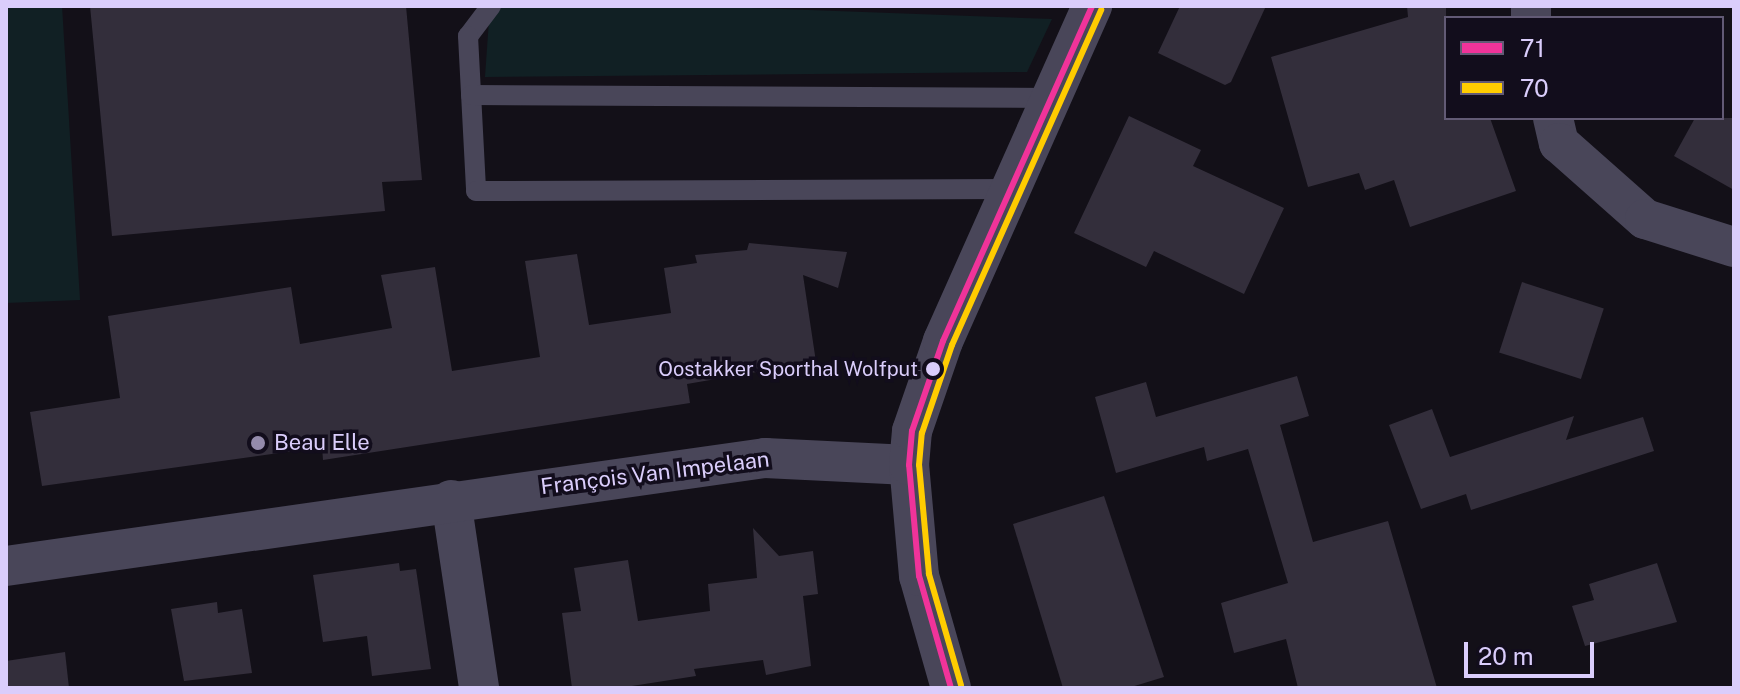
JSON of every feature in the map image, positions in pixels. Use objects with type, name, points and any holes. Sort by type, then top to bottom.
[{"type":"street","points":[[951,688],[919,576],[909,465],[912,431],[943,341],[1092,6]]},
{"type":"street","points":[[1553,120],[1559,143],[1645,219],[1734,247]]},
{"type":"street","name":"François Van Impelaan","points":[[6,566],[451,500],[765,458],[909,465]]},
{"type":"street","points":[[451,500],[475,685]]},
{"type":"lane","points":[[491,6],[468,36],[476,191],[1011,189]]},
{"type":"lane","points":[[471,95],[1052,98]]},
{"type":"shaded area","points":[[6,6],[62,6],[80,300],[6,303]]},
{"type":"shaded area","points":[[490,6],[699,6],[1052,19],[1027,72],[485,77]]},
{"type":"building","points":[[90,6],[406,6],[422,180],[382,182],[385,211],[112,236]]},
{"type":"building","points":[[1180,6],[1266,6],[1231,82],[1225,85],[1158,53]]},
{"type":"building","points":[[1407,6],[1446,6],[1444,120],[1491,120],[1516,191],[1410,227],[1394,180],[1365,190],[1359,173],[1308,187],[1271,57],[1408,17]]},
{"type":"building","points":[[1129,116],[1201,150],[1193,166],[1284,208],[1244,294],[1154,251],[1146,267],[1074,233]]},
{"type":"building","points":[[1734,118],[1734,190],[1674,156],[1694,120]]},
{"type":"building","points":[[749,243],[847,252],[838,288],[803,275],[816,362],[687,384],[690,403],[323,460],[322,447],[42,486],[30,412],[120,398],[108,316],[291,287],[300,344],[392,328],[381,275],[435,267],[452,371],[540,357],[525,261],[577,254],[589,325],[671,313],[664,268],[697,263],[695,255],[747,250]]},
{"type":"building","points":[[1522,282],[1604,309],[1581,379],[1499,352]]},
{"type":"building","points":[[1297,376],[1309,416],[1280,425],[1313,542],[1388,521],[1437,688],[1298,688],[1286,639],[1234,653],[1221,603],[1288,583],[1248,449],[1207,461],[1204,447],[1116,473],[1095,397],[1146,382],[1156,417]]},
{"type":"building","points":[[1432,409],[1450,457],[1574,416],[1566,440],[1643,417],[1654,451],[1471,510],[1466,494],[1421,509],[1389,425]]},
{"type":"building","points":[[1104,496],[1164,677],[1128,688],[1063,688],[1013,524]]},
{"type":"building","points":[[753,528],[779,556],[813,551],[818,594],[803,596],[811,666],[766,675],[763,660],[694,669],[696,676],[619,688],[572,688],[562,613],[581,611],[574,568],[628,560],[638,621],[710,611],[708,584],[757,578]]},
{"type":"building","points":[[399,563],[400,571],[416,569],[431,669],[372,676],[367,636],[323,642],[313,575]]},
{"type":"building","points":[[1657,563],[1677,622],[1585,646],[1572,606],[1594,600],[1589,584]]},
{"type":"building","points":[[217,602],[218,613],[242,609],[252,673],[184,681],[171,609]]},
{"type":"building","points":[[65,652],[69,688],[6,688],[6,661]]},
{"type":"transit line","name":"71","points":[[951,688],[919,576],[909,465],[912,431],[943,341],[1092,6]]},
{"type":"transit line","name":"70","points":[[961,685],[929,574],[919,465],[922,433],[952,345],[1101,10]]},
{"type":"place","name":"Oostakker Sporthal Wolfput","points":[[933,369]]},
{"type":"place","name":"Beau Elle","points":[[258,443]]}]
